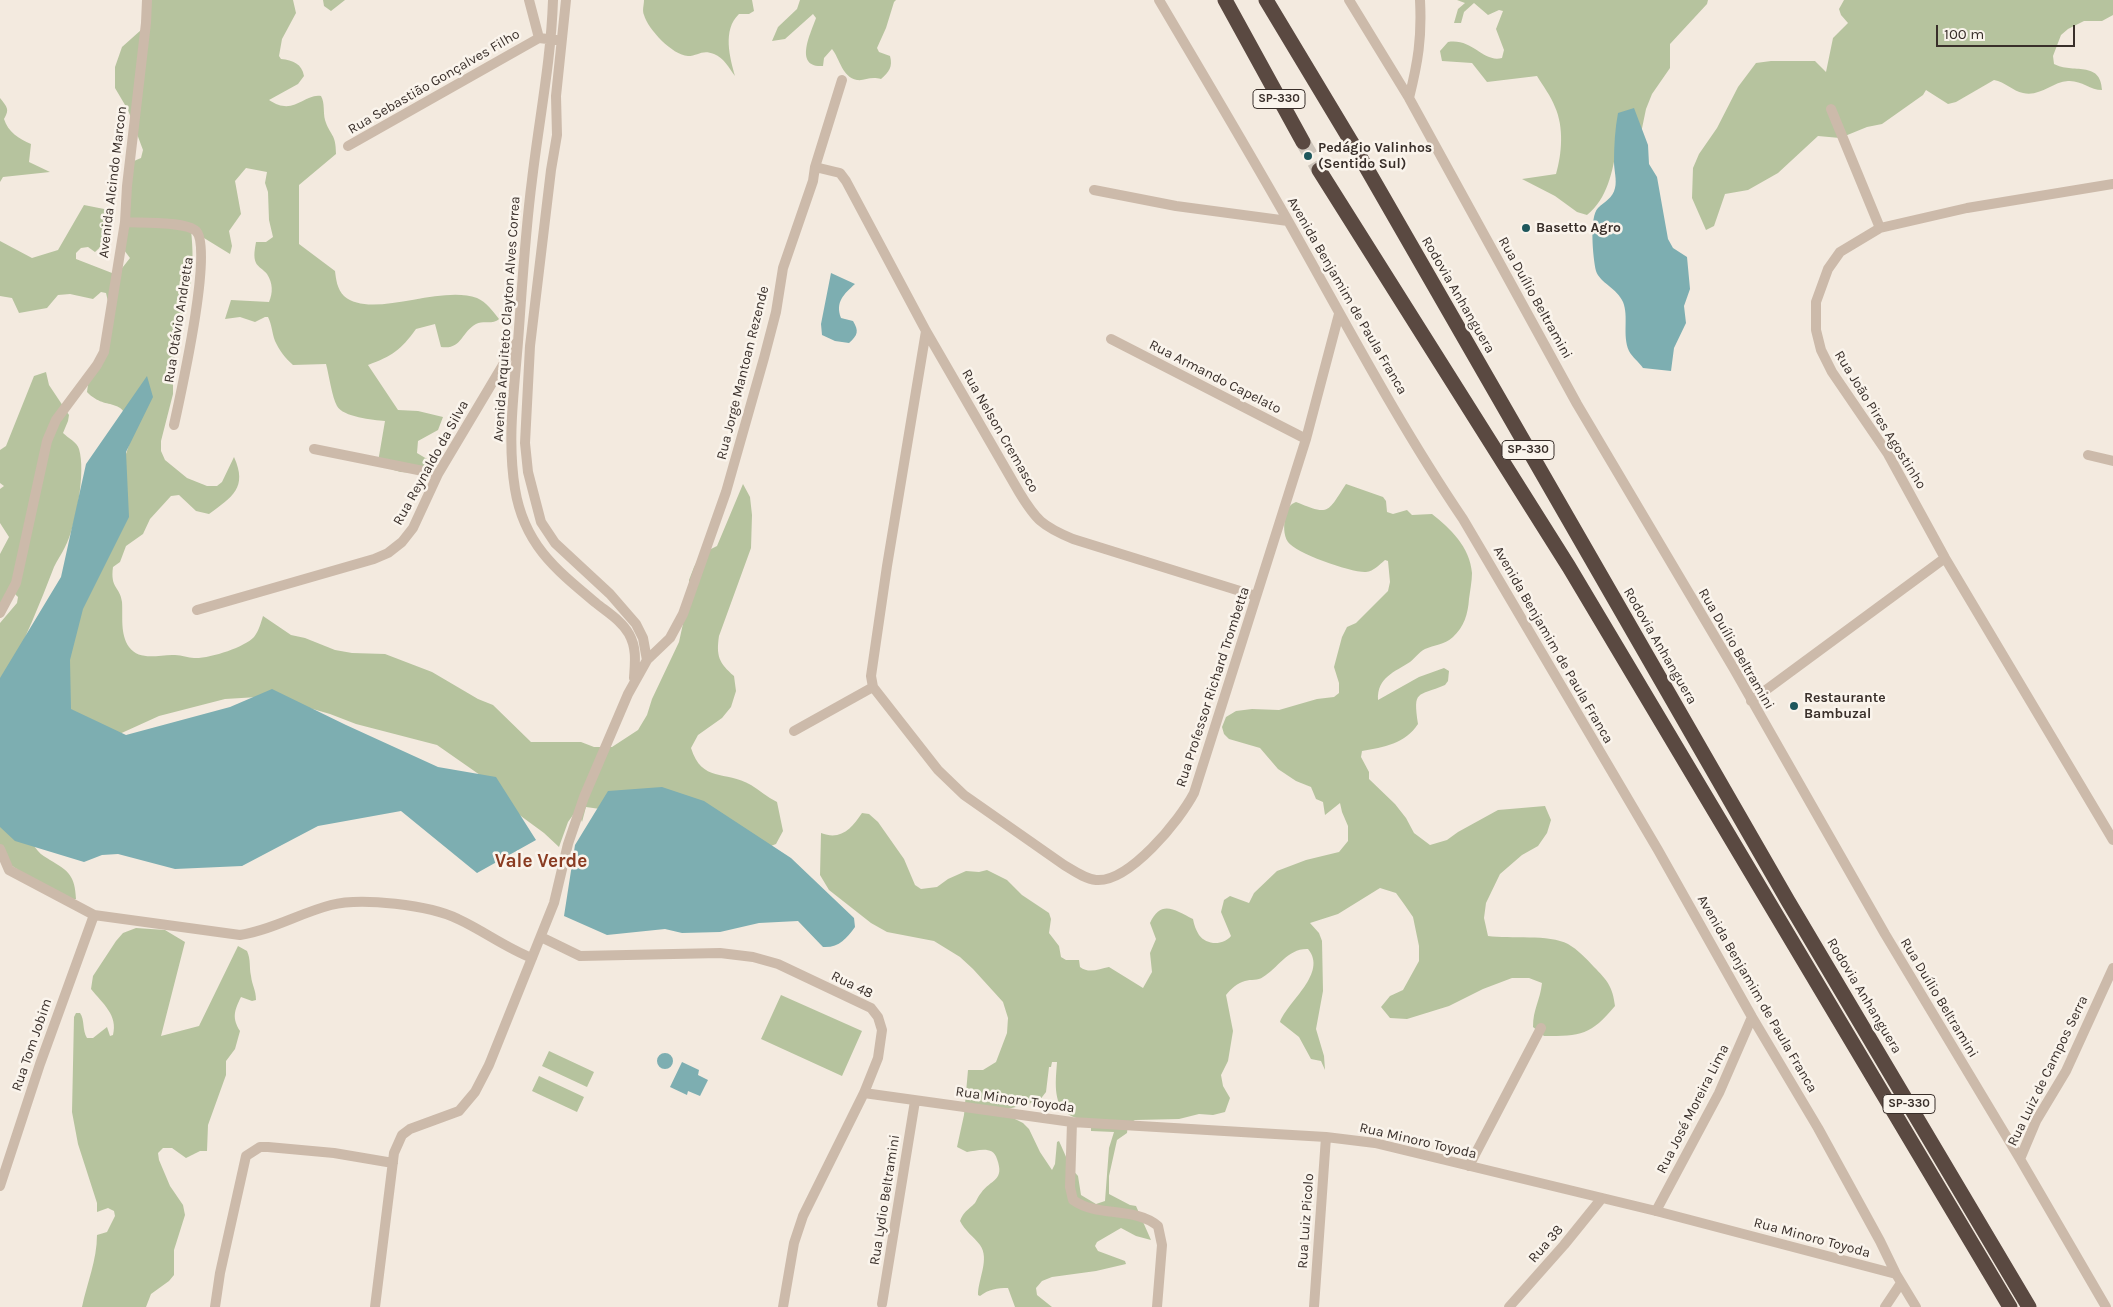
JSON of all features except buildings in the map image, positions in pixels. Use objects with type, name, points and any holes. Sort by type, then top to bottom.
[{"type":"highway","name":"SP-330","points":[[1226,0],[1303,142]]},
{"type":"highway","name":"Rodovia Anhanguera","points":[[1266,0],[1370,174],[1788,901],[2029,1307]]},
{"type":"highway","name":"SP-330","points":[[1319,170],[1584,592],[2010,1307]]},
{"type":"street","name":"Avenida Alcindo Marcon","points":[[0,613],[16,582],[50,434],[56,420],[97,365],[104,352],[125,222],[127,186],[147,0]]},
{"type":"street","points":[[528,0],[539,38]]},
{"type":"street","name":"Avenida Arquiteto Clayton Alves Correa","points":[[553,0],[544,96],[526,235],[510,432],[511,465],[522,516],[528,532],[540,550],[629,633],[635,657],[633,685]]},
{"type":"street","name":"Avenida Arquiteto Clayton Alves Correa","points":[[566,0],[556,96],[557,135],[550,170],[530,346],[525,444],[528,472],[541,522],[555,542],[610,594],[636,624],[643,638],[647,660]]},
{"type":"street","name":"Avenida Benjamim de Paula Franca","points":[[1159,0],[1430,470],[1463,519],[1658,850],[1752,1017],[1818,1128],[1880,1241],[1898,1279],[1916,1307]]},
{"type":"street","name":"Rua Duílio Beltramini","points":[[1349,0],[1409,98],[1577,404],[1734,669],[1751,702],[1885,934],[2106,1307]]},
{"type":"street","points":[[1409,98],[1419,54],[1422,29],[1420,0]]},
{"type":"street","name":"Rua Sebastião Gonçalves Filho","points":[[348,146],[539,38],[561,40]]},
{"type":"street","name":"Rua Jorge Mantoan Rezende","points":[[633,685],[647,660],[670,638],[683,614],[726,492],[776,312],[783,268],[813,181],[815,167],[842,80]]},
{"type":"street","points":[[544,96],[550,94],[556,96]]},
{"type":"street","points":[[1831,109],[1880,228]]},
{"type":"street","points":[[539,133],[547,136],[557,135]]},
{"type":"street","name":"Rua Nelson Cremasco","points":[[815,167],[840,173],[846,181],[926,331],[1026,504],[1048,529],[1073,539],[1256,596]]},
{"type":"street","name":"Rua João Pires Agostinho","points":[[2113,184],[1967,208],[1880,228],[1840,252],[1828,269],[1816,302],[1816,330],[1821,350],[1832,372],[1888,454],[1945,558],[2113,840]]},
{"type":"street","points":[[1094,190],[1176,206],[1288,221]]},
{"type":"street","name":"Rua Otávio Andretta","points":[[125,222],[185,226],[196,231],[200,238],[203,252],[200,278],[188,359],[174,425]]},
{"type":"street","name":"Rua Professor Richard Trombetta","points":[[873,687],[938,770],[964,795],[1064,865],[1088,878],[1096,880],[1123,874],[1142,859],[1186,810],[1203,770],[1306,439],[1339,314]]},
{"type":"street","points":[[794,731],[873,687],[871,676],[887,566],[926,331]]},
{"type":"street","name":"Rua Armando Capelato","points":[[1111,339],[1306,439]]},
{"type":"street","name":"Rua Reynaldo da Silva","points":[[197,610],[374,559],[388,553],[402,542],[413,528],[438,474],[518,340]]},
{"type":"street","points":[[314,449],[438,474]]},
{"type":"street","points":[[2088,455],[2113,461]]},
{"type":"street","points":[[1751,702],[1945,558]]},
{"type":"street","points":[[375,1307],[394,1153],[402,1135],[410,1129],[459,1111],[475,1092],[489,1065],[554,903],[568,844],[584,797],[633,685]]},
{"type":"street","points":[[0,849],[5,872],[94,915],[240,935],[254,933],[331,905],[356,902],[383,903],[436,911],[457,918],[513,951],[532,958]]},
{"type":"street","name":"Rua Tom Jobim","points":[[0,1186],[2,1173],[46,1046],[94,915]]},
{"type":"street","name":"Rua 48","points":[[541,937],[580,956],[720,953],[753,957],[778,964],[863,1004],[871,1008],[878,1017],[882,1030],[878,1058],[864,1093],[803,1216],[794,1243],[783,1307]]},
{"type":"street","name":"Rua Luiz de Campos Serra","points":[[2020,1159],[2036,1121],[2066,1071],[2113,968]]},
{"type":"street","name":"Rua José Moreira Lima","points":[[1656,1212],[1719,1093],[1752,1017]]},
{"type":"street","points":[[1469,1166],[1541,1028]]},
{"type":"street","name":"Rua Minoro Toyoda","points":[[864,1093],[1072,1122],[1326,1137],[1376,1143],[1656,1212],[1898,1279]]},
{"type":"street","name":"Rua Lydio Beltramini","points":[[882,1304],[915,1101]]},
{"type":"street","points":[[1072,1122],[1070,1187],[1073,1200],[1082,1207],[1140,1216],[1158,1226],[1162,1245],[1157,1307]]},
{"type":"street","name":"Rua Luiz Picolo","points":[[1314,1307],[1326,1137]]},
{"type":"street","points":[[215,1307],[220,1273],[246,1156],[260,1147],[268,1147],[334,1153],[393,1163]]},
{"type":"street","name":"Rua 38","points":[[1508,1307],[1564,1245],[1602,1198]]},
{"type":"street","points":[[1885,1307],[1898,1279]]},
{"type":"green space","points":[[147,0],[293,0],[296,13],[282,39],[279,56],[281,59],[296,63],[301,68],[304,76],[298,84],[269,100],[278,105],[285,106],[315,96],[321,96],[325,120],[334,138],[336,147],[336,154],[299,185],[299,244],[335,271],[337,284],[344,296],[356,302],[371,304],[388,303],[444,295],[462,295],[477,298],[489,307],[499,319],[494,322],[476,324],[457,343],[448,347],[441,347],[435,324],[416,329],[395,352],[384,359],[368,365],[398,410],[418,411],[443,417],[438,430],[418,441],[417,453],[437,465],[413,472],[400,472],[386,467],[378,462],[385,421],[359,417],[340,410],[334,397],[326,364],[293,365],[277,344],[268,317],[255,322],[240,317],[225,319],[231,300],[269,302],[272,288],[269,277],[257,264],[254,255],[256,242],[266,242],[273,237],[269,220],[268,192],[265,183],[267,172],[246,168],[235,181],[241,214],[229,231],[232,246],[230,254],[191,230],[193,258],[191,285],[184,312],[173,337],[177,349],[173,363],[173,394],[161,441],[161,451],[165,460],[187,478],[207,486],[217,486],[222,482],[234,457],[238,468],[238,484],[231,497],[209,514],[196,511],[179,495],[171,496],[150,519],[143,534],[126,546],[120,562],[113,567],[112,574],[114,584],[121,597],[123,631],[129,647],[134,652],[144,656],[208,657],[243,645],[249,641],[257,632],[263,616],[291,635],[305,638],[335,650],[352,653],[385,654],[432,672],[478,699],[493,705],[531,742],[581,742],[594,747],[612,747],[638,730],[647,715],[652,699],[679,642],[689,596],[689,580],[694,567],[701,554],[717,546],[743,484],[750,497],[752,515],[751,548],[718,643],[718,654],[722,663],[734,676],[736,691],[731,707],[722,718],[698,735],[691,748],[701,766],[708,771],[751,785],[777,802],[783,831],[776,844],[763,849],[586,807],[582,822],[580,817],[573,815],[568,822],[559,847],[544,833],[514,811],[490,782],[437,745],[356,724],[330,714],[278,699],[258,697],[225,699],[159,716],[115,736],[74,719],[54,668],[132,436],[129,422],[125,413],[120,408],[102,402],[87,392],[89,377],[103,360],[109,306],[106,293],[101,292],[93,299],[70,294],[58,295],[47,308],[19,313],[12,298],[0,296],[0,241],[32,258],[58,250],[84,205],[109,210],[109,227],[105,239],[95,252],[88,247],[81,248],[76,253],[76,259],[112,273],[119,272],[130,258],[124,250],[134,161],[141,158],[143,150],[128,110],[115,88],[115,67],[122,47],[141,30]]},
{"type":"green space","points":[[323,0],[345,0],[331,11],[324,6]]},
{"type":"green space","points":[[644,0],[752,0],[754,11],[749,14],[739,14],[734,21],[729,36],[731,61],[735,76],[723,61],[714,54],[703,52],[688,56],[682,55],[668,46],[655,34],[646,21],[643,11]]},
{"type":"green space","points":[[800,0],[896,0],[877,48],[879,52],[890,56],[891,66],[886,74],[881,79],[857,80],[852,78],[845,72],[832,49],[824,58],[823,66],[814,65],[809,61],[806,56],[806,48],[816,18],[813,14],[785,39],[772,41],[778,27],[797,9]]},
{"type":"green space","points":[[1457,0],[1708,0],[1707,4],[1670,44],[1670,68],[1652,94],[1646,109],[1640,138],[1617,147],[1608,184],[1600,201],[1587,215],[1577,212],[1555,196],[1522,179],[1556,174],[1560,158],[1561,132],[1558,115],[1537,76],[1487,82],[1472,63],[1442,61],[1440,51],[1448,42],[1464,44],[1495,59],[1502,58],[1504,50],[1496,29],[1503,11],[1499,10],[1488,15],[1474,3],[1464,12],[1461,23],[1454,23],[1458,9],[1465,3]]},
{"type":"green space","points":[[1844,0],[2113,0],[2113,15],[2102,21],[2084,21],[2068,29],[2061,35],[2053,56],[2054,64],[2061,67],[2091,71],[2097,75],[2102,90],[2068,81],[2029,94],[2019,92],[1994,80],[1956,102],[1948,104],[1926,90],[1923,95],[1882,124],[1867,127],[1840,138],[1818,136],[1778,173],[1748,190],[1725,194],[1714,226],[1706,230],[1692,198],[1693,168],[1699,154],[1717,128],[1738,87],[1756,63],[1815,61],[1826,72],[1833,38],[1848,23],[1841,15],[1839,9]]},
{"type":"green space","points":[[0,98],[7,108],[4,119],[8,128],[18,137],[31,144],[29,162],[50,172],[3,177],[0,182]]},
{"type":"green space","points":[[46,372],[49,385],[69,415],[63,433],[79,449],[81,485],[79,499],[73,526],[64,550],[54,567],[7,677],[0,684],[0,623],[17,603],[18,597],[15,594],[0,604],[0,554],[9,537],[0,523],[0,489],[4,486],[0,483],[0,450],[6,446],[34,376]]},
{"type":"green space","points":[[1346,484],[1383,497],[1386,501],[1387,512],[1393,514],[1407,510],[1412,515],[1432,514],[1446,525],[1458,539],[1467,555],[1472,573],[1466,615],[1463,625],[1457,633],[1446,642],[1423,650],[1410,662],[1388,676],[1380,686],[1378,700],[1419,677],[1444,668],[1449,671],[1448,681],[1445,685],[1423,693],[1417,699],[1418,724],[1413,731],[1393,744],[1362,751],[1361,757],[1369,772],[1369,779],[1395,804],[1406,818],[1414,833],[1430,845],[1447,840],[1498,810],[1545,806],[1551,820],[1547,833],[1538,846],[1522,855],[1500,874],[1486,903],[1484,918],[1488,936],[1551,939],[1568,944],[1585,957],[1606,980],[1613,994],[1615,1006],[1599,1023],[1584,1032],[1544,1036],[1533,1027],[1542,983],[1529,978],[1512,978],[1483,989],[1449,1006],[1407,1019],[1390,1018],[1381,1007],[1390,996],[1403,990],[1419,961],[1419,946],[1413,917],[1396,893],[1380,888],[1338,914],[1310,923],[1319,933],[1322,941],[1323,991],[1316,1029],[1324,1056],[1325,1070],[1321,1061],[1311,1059],[1299,1037],[1280,1022],[1305,987],[1313,968],[1313,958],[1308,949],[1301,950],[1289,955],[1261,978],[1239,983],[1226,995],[1233,1031],[1228,1061],[1221,1075],[1223,1086],[1230,1098],[1225,1112],[1213,1115],[1199,1114],[1179,1119],[1135,1120],[1128,1124],[1127,1133],[1117,1140],[1109,1176],[1109,1194],[1130,1205],[1136,1206],[1151,1240],[1136,1236],[1121,1228],[1097,1242],[1095,1246],[1098,1251],[1125,1261],[1126,1264],[1096,1271],[1052,1277],[1042,1281],[1036,1288],[1037,1295],[1052,1307],[1015,1307],[1008,1288],[993,1289],[980,1296],[978,1295],[978,1289],[984,1263],[983,1251],[960,1221],[964,1213],[975,1203],[985,1188],[996,1179],[999,1166],[995,1155],[988,1150],[967,1152],[957,1147],[964,1115],[968,1070],[983,1070],[996,1062],[1007,1033],[1008,1018],[1003,1002],[960,957],[934,941],[887,932],[871,923],[829,890],[820,875],[821,833],[828,835],[840,834],[850,828],[862,813],[869,814],[878,822],[904,859],[915,885],[921,889],[937,887],[948,879],[966,871],[979,872],[987,870],[1007,880],[1022,895],[1049,913],[1051,919],[1049,933],[1059,946],[1061,957],[1066,960],[1079,960],[1080,967],[1087,970],[1109,967],[1143,988],[1152,972],[1150,953],[1156,939],[1150,923],[1159,911],[1164,909],[1174,910],[1193,919],[1199,935],[1206,941],[1219,943],[1228,939],[1231,936],[1221,912],[1224,900],[1230,896],[1249,903],[1254,893],[1277,871],[1306,860],[1339,852],[1348,841],[1348,826],[1340,803],[1325,815],[1323,802],[1316,799],[1311,787],[1296,781],[1278,769],[1260,748],[1229,739],[1224,734],[1222,727],[1226,717],[1236,711],[1252,709],[1279,710],[1317,699],[1334,697],[1339,693],[1339,683],[1334,667],[1342,637],[1347,627],[1356,623],[1388,591],[1390,582],[1388,561],[1385,560],[1374,569],[1366,572],[1337,566],[1312,557],[1293,546],[1286,539],[1284,526],[1285,516],[1290,505],[1296,502],[1315,509],[1327,509],[1335,501]],"holes":[[[1052,1062],[1057,1062],[1056,1090],[1059,1104],[1063,1110],[1073,1117],[1091,1122],[1091,1131],[1114,1132],[1109,1148],[1105,1201],[1096,1204],[1081,1195],[1078,1176],[1071,1168],[1059,1141],[1057,1142],[1055,1164],[1052,1170],[1040,1152],[1029,1129],[1023,1123],[1005,1114],[1004,1110],[1039,1101],[1046,1092],[1049,1067],[1051,1067]]]},
{"type":"green space","points":[[0,771],[32,843],[41,854],[62,867],[70,875],[76,899],[64,900],[0,858]]},
{"type":"green space","points":[[136,928],[165,930],[185,942],[161,1036],[199,1026],[238,946],[247,951],[248,954],[256,1000],[252,1001],[241,997],[237,1006],[235,1018],[240,1031],[235,1049],[226,1061],[226,1075],[208,1125],[207,1151],[200,1151],[186,1158],[172,1148],[163,1148],[158,1153],[170,1186],[183,1205],[185,1215],[174,1250],[174,1275],[151,1294],[146,1307],[82,1307],[94,1262],[97,1235],[107,1232],[115,1216],[114,1211],[108,1208],[97,1212],[97,1203],[78,1144],[72,1112],[74,1017],[76,1013],[80,1013],[87,1038],[93,1038],[107,1027],[110,1036],[113,1035],[114,1028],[111,1016],[105,1005],[91,989],[93,976],[123,933]]},
{"type":"green space","points":[[781,995],[862,1031],[842,1076],[761,1039]]},
{"type":"green space","points":[[549,1051],[594,1072],[587,1087],[542,1066]]},
{"type":"green space","points":[[539,1076],[584,1097],[577,1112],[532,1091]]},
{"type":"water","points":[[1634,108],[1648,145],[1649,164],[1657,177],[1668,239],[1673,248],[1687,257],[1690,289],[1684,306],[1686,323],[1674,348],[1671,371],[1643,368],[1630,353],[1626,339],[1625,308],[1623,302],[1617,293],[1601,279],[1595,265],[1592,238],[1593,220],[1598,208],[1612,195],[1616,185],[1614,149],[1618,113]]},
{"type":"water","points":[[831,273],[855,284],[844,295],[839,307],[841,318],[853,321],[856,328],[857,333],[849,343],[835,341],[822,335],[821,324]]},
{"type":"water","points":[[147,376],[153,397],[126,452],[129,517],[83,609],[70,660],[71,709],[126,735],[230,707],[272,689],[438,767],[496,777],[536,840],[477,873],[401,811],[318,826],[242,866],[175,869],[118,854],[102,855],[84,862],[15,841],[0,827],[0,678],[61,577],[86,464]]},
{"type":"water","points":[[662,787],[704,801],[791,858],[854,918],[855,927],[842,942],[833,946],[823,947],[798,921],[759,923],[720,932],[682,933],[665,929],[607,935],[564,916],[575,845],[608,791]]},
{"type":"water","points":[[665,1053],[673,1061],[665,1069],[657,1061]]},
{"type":"water","points":[[682,1062],[699,1070],[698,1075],[708,1080],[700,1096],[688,1091],[687,1095],[670,1087]]},
{"type":"tunnel","points":[[1303,142],[1319,170]]},
{"type":"place","name":"Pedágio Valinhos (Sentido Sul)","points":[[1308,156]]},
{"type":"place","name":"Basetto Agro","points":[[1526,228]]},
{"type":"place","name":"Restaurante Bambuzal","points":[[1794,706]]},
{"type":"district","name":"Vale Verde","points":[[541,862]]}]
